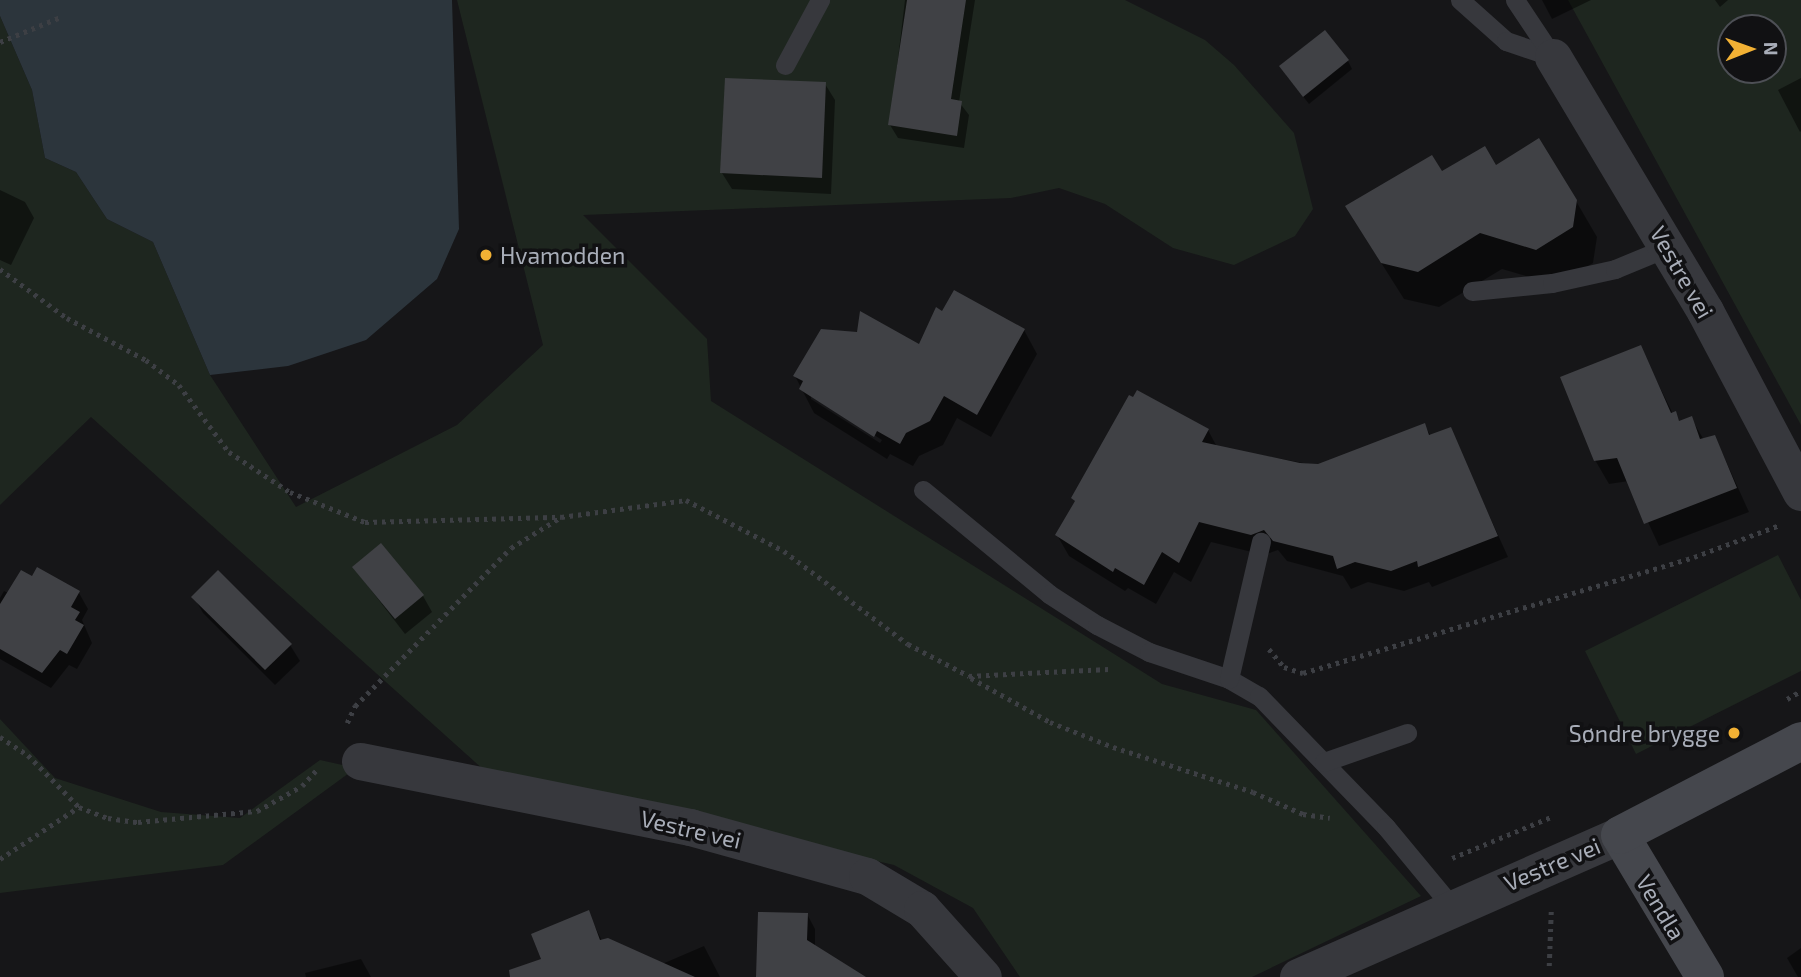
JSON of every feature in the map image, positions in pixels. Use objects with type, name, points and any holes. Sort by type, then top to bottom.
[{"type":"street","name":"Vestre vei","points":[[1553,57],[1668,247],[1795,507]]},
{"type":"street","name":"Vestre vei","points":[[1297,977],[1620,835],[1801,741]]},
{"type":"street","name":"Vestre vei","points":[[344,749],[691,827],[867,876],[922,909],[983,977]]},
{"type":"street","name":"Vendla","points":[[1620,835],[1705,977]]},
{"type":"lane","points":[[785,65],[820,0]]},
{"type":"lane","points":[[1460,0],[1506,41],[1553,57]]},
{"type":"lane","points":[[1515,0],[1553,57]]},
{"type":"lane","points":[[1472,291],[1602,272],[1668,247]]},
{"type":"lane","points":[[923,490],[1049,594],[1149,652],[1229,679],[1259,696],[1386,827],[1453,908]]},
{"type":"lane","points":[[1229,679],[1261,542]]},
{"type":"lane","points":[[1324,762],[1407,733]]},
{"type":"path","points":[[0,42],[61,17]]},
{"type":"path","points":[[0,269],[67,318],[146,360],[179,385],[229,452],[290,492],[365,522],[561,517],[685,500],[784,551],[908,644],[1050,722],[1113,747],[1254,792],[1303,814],[1386,827]]},
{"type":"path","points":[[1236,641],[1260,643],[1284,667],[1303,673],[1694,557],[1795,507]]},
{"type":"path","points":[[0,737],[28,755],[79,807],[108,818],[138,822],[257,811],[302,786],[344,749],[355,705],[511,548],[561,517]]},
{"type":"path","points":[[968,676],[1105,671],[1149,652]]},
{"type":"path","points":[[1785,700],[1801,691]]},
{"type":"path","points":[[0,859],[79,807]]},
{"type":"path","points":[[1422,870],[1559,813]]},
{"type":"path","points":[[1549,966],[1552,904]]},
{"type":"shaded area","points":[[0,0],[452,0],[459,229],[437,279],[366,340],[288,366],[210,375],[153,242],[107,219],[76,172],[45,158],[32,90],[0,16]]},
{"type":"shaded area","points":[[457,0],[1125,0],[1205,40],[1234,65],[1294,133],[1313,209],[1295,236],[1234,265],[1173,248],[1105,204],[1059,188],[1011,198],[583,215],[707,339],[711,401],[1162,684],[1256,710],[1421,896],[1252,977],[1020,977],[973,908],[894,865],[485,771],[91,417],[0,505],[0,16],[32,90],[45,158],[76,172],[107,219],[153,242],[210,375],[296,507],[457,425],[543,345]]},
{"type":"shaded area","points":[[1568,0],[1801,0],[1801,425]]},
{"type":"shaded area","points":[[1778,555],[1801,600],[1801,671],[1636,754],[1585,651]]},
{"type":"shaded area","points":[[0,719],[55,778],[161,812],[240,818],[320,760],[356,768],[223,865],[0,893]]},
{"type":"building","points":[[907,0],[966,0],[951,99],[962,101],[957,136],[888,125]]},
{"type":"building","points":[[1325,30],[1349,60],[1303,97],[1279,66]]},
{"type":"building","points":[[725,78],[826,82],[822,178],[720,173]]},
{"type":"building","points":[[1539,138],[1577,200],[1573,227],[1536,250],[1480,233],[1418,272],[1381,263],[1345,206],[1432,155],[1442,171],[1485,146],[1496,165]]},
{"type":"building","points":[[954,290],[1025,329],[977,415],[944,396],[930,421],[906,433],[900,444],[877,431],[874,437],[799,389],[803,381],[793,376],[821,329],[857,332],[860,311],[919,344],[936,307],[942,311]]},
{"type":"building","points":[[1641,345],[1671,413],[1676,411],[1679,421],[1692,416],[1700,439],[1715,435],[1737,488],[1644,524],[1617,458],[1594,461],[1560,377]]},
{"type":"building","points":[[1137,390],[1209,429],[1202,442],[1300,463],[1318,464],[1425,423],[1429,435],[1451,427],[1498,536],[1418,567],[1417,561],[1391,571],[1355,562],[1337,569],[1333,556],[1273,541],[1264,530],[1251,535],[1199,522],[1179,563],[1162,552],[1144,585],[1115,568],[1113,572],[1055,535],[1075,501],[1071,498],[1129,395],[1133,397]]},
{"type":"building","points":[[381,543],[424,595],[395,619],[352,567]]},
{"type":"building","points":[[37,567],[80,591],[71,607],[80,612],[75,620],[84,625],[67,654],[60,650],[42,673],[0,649],[0,604],[21,570],[32,576]]},
{"type":"building","points":[[218,570],[292,644],[265,670],[191,597]]},
{"type":"building","points":[[589,910],[600,940],[608,938],[695,977],[510,977],[509,970],[541,959],[531,934]]},
{"type":"building","points":[[758,912],[808,913],[807,940],[866,977],[756,977]]},
{"type":"place","name":"Hvamodden","points":[[486,255]]},
{"type":"place","name":"Søndre brygge","points":[[1734,733]]}]
